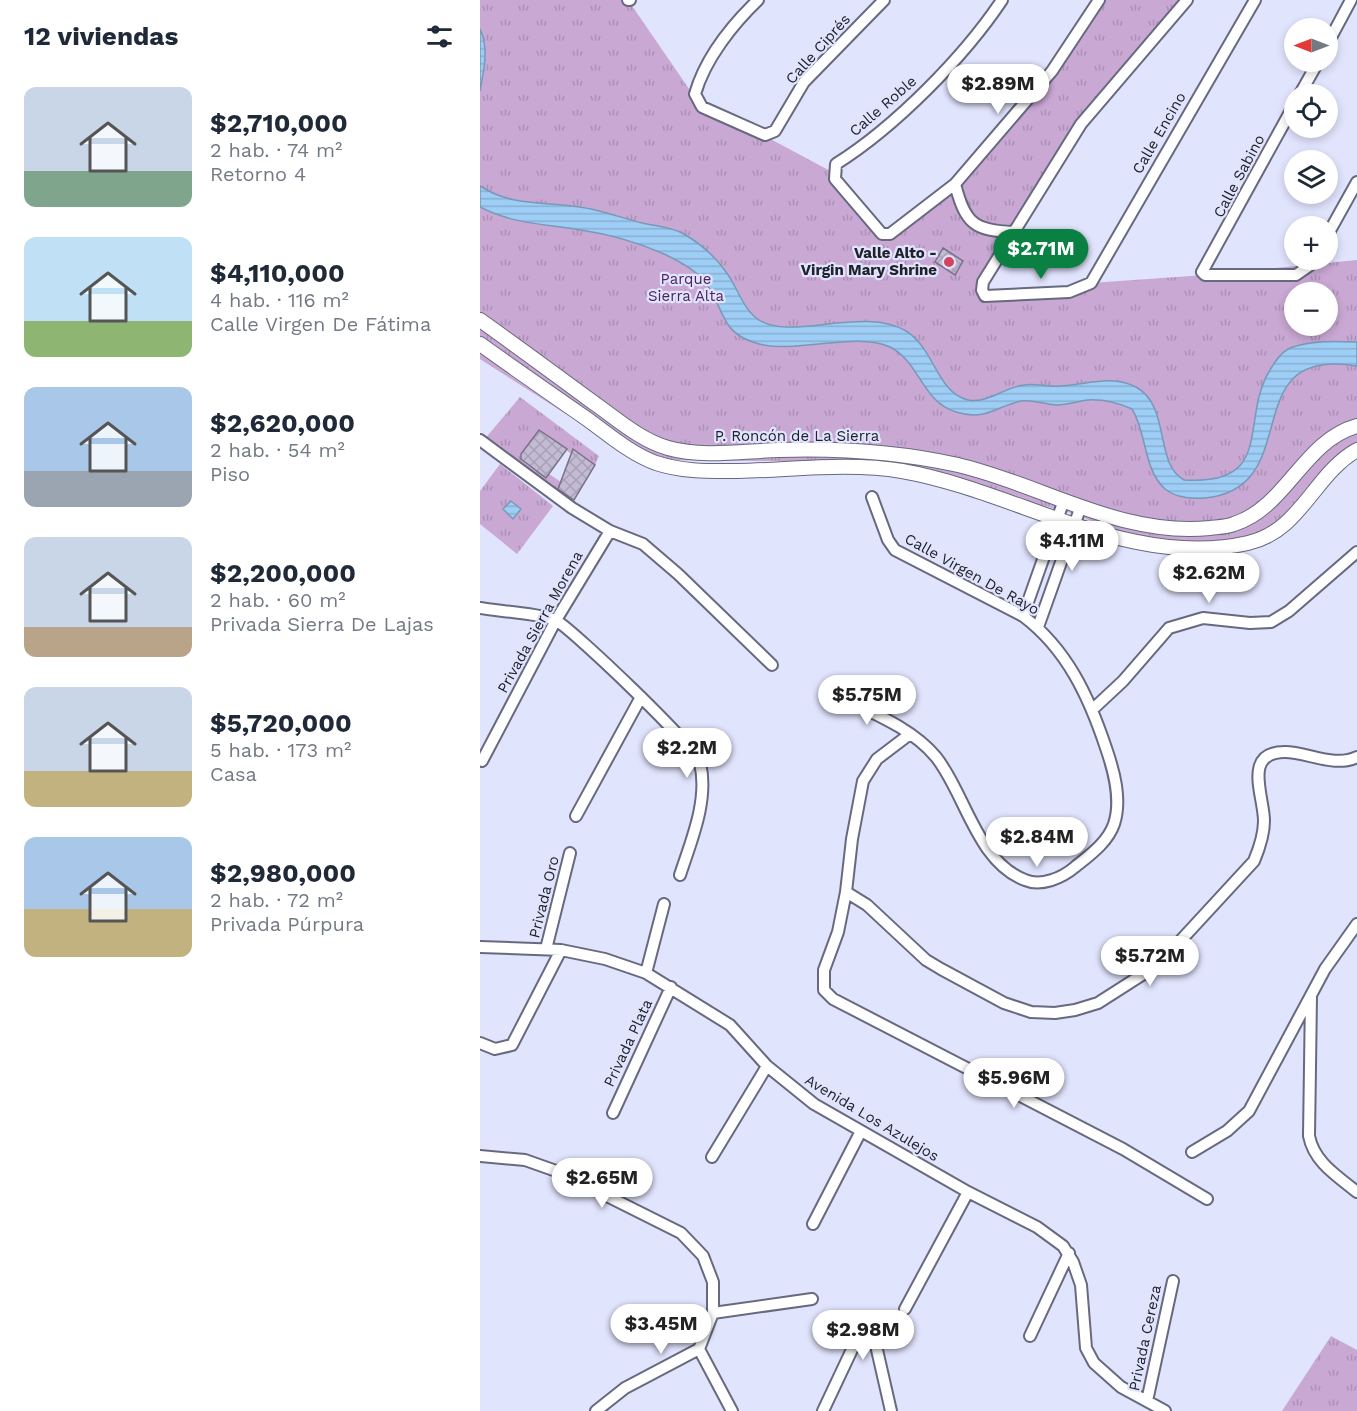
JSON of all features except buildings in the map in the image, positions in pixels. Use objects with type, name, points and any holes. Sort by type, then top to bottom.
[{"type":"street","name":"Calle Ciprés","points":[[758,0],[738,19],[699,80],[695,94],[702,107],[765,135],[772,133],[780,123],[804,82],[884,0]]},
{"type":"street","name":"Calle Roble","points":[[956,184],[887,235],[878,232],[835,179],[836,164],[913,103],[985,26],[1002,0]]},
{"type":"street","points":[[1100,0],[1052,71],[956,184],[967,217],[979,228],[1013,232],[1081,124],[1187,0]]},
{"type":"street","name":"Calle Encino","points":[[1013,232],[983,282],[983,293],[989,298],[1069,292],[1091,283],[1255,0]]},
{"type":"street","points":[[1338,24],[1351,0]]},
{"type":"street","name":"Calle Sabino","points":[[1284,124],[1227,230],[1202,270],[1205,275],[1287,276],[1301,273],[1304,270]]},
{"type":"street","points":[[1338,216],[1357,182]]},
{"type":"street","name":"P. Roncón de La Sierra","points":[[480,320],[617,420],[655,443],[668,448],[698,452],[856,451],[917,457],[971,469],[1124,522],[1152,527],[1200,529],[1234,524],[1272,501],[1312,454],[1333,437],[1357,426]]},
{"type":"street","points":[[480,344],[620,443],[651,461],[694,471],[871,468],[901,471],[958,484],[1148,546],[1219,546],[1250,542],[1271,534],[1291,519],[1336,466],[1357,450]]},
{"type":"street","points":[[480,440],[572,508],[610,531],[643,544],[772,665]]},
{"type":"street","points":[[754,451],[755,470]]},
{"type":"street","name":"Calle Virgen De Rayo","points":[[836,695],[910,734],[925,746],[946,771],[982,841],[1015,876],[1027,882],[1054,879],[1068,873],[1097,849],[1114,825],[1117,813],[1114,773],[1093,709],[1064,657],[1038,627],[1023,616],[895,550],[888,540],[872,497]]},
{"type":"street","points":[[1023,616],[1064,500]]},
{"type":"street","points":[[1038,627],[1081,506]]},
{"type":"street","name":"Privada Sierra Morena","points":[[482,761],[556,620],[610,531]]},
{"type":"street","points":[[1093,709],[1123,681],[1169,628],[1203,618],[1250,623],[1271,622],[1289,611],[1357,552]]},
{"type":"street","points":[[480,608],[556,620],[641,697],[685,741],[699,761],[702,781],[698,820],[680,875]]},
{"type":"street","points":[[576,816],[641,697]]},
{"type":"street","points":[[910,734],[877,759],[863,781],[852,838],[846,892],[838,932],[823,976],[824,990],[832,999],[1123,1149],[1207,1198]]},
{"type":"street","points":[[846,892],[875,912],[926,960],[1004,1003],[1031,1012],[1075,1010],[1117,993],[1159,964],[1254,861],[1260,848],[1264,822],[1258,772],[1259,763],[1264,758],[1274,753],[1287,752],[1340,760],[1357,757]]},
{"type":"street","name":"Privada Oro","points":[[546,949],[570,852]]},
{"type":"street","points":[[646,973],[664,904]]},
{"type":"street","points":[[1192,1152],[1227,1131],[1250,1112],[1325,969],[1357,924]]},
{"type":"street","name":"Avenida Los Azulejos","points":[[480,947],[561,950],[605,959],[646,973],[730,1025],[766,1066],[814,1104],[968,1192],[1037,1227],[1069,1253]]},
{"type":"street","points":[[480,1042],[495,1049],[508,1048],[512,1045],[561,950]]},
{"type":"street","name":"Privada Plata","points":[[613,1113],[670,987]]},
{"type":"street","points":[[1311,997],[1309,1136],[1311,1149],[1357,1192]]},
{"type":"street","points":[[712,1157],[766,1066]]},
{"type":"street","points":[[813,1224],[861,1131]]},
{"type":"street","points":[[480,1156],[525,1160],[559,1172],[681,1233],[704,1256],[713,1282],[713,1312],[699,1349],[625,1388],[596,1411]]},
{"type":"street","points":[[905,1309],[968,1192]]},
{"type":"street","points":[[1030,1336],[1069,1253]]},
{"type":"street","points":[[1069,1253],[1081,1285],[1086,1348],[1094,1363],[1121,1387],[1165,1411]]},
{"type":"street","name":"Privada Cereza","points":[[1147,1401],[1173,1281]]},
{"type":"street","points":[[713,1312],[812,1299]]},
{"type":"street","points":[[823,1411],[856,1341],[865,1334],[872,1336],[877,1348],[891,1411]]},
{"type":"street","points":[[699,1349],[732,1411]]},
{"type":"green space","name":"Parque Sierra Alta","points":[[480,0],[628,0],[696,99],[834,173],[878,232],[897,229],[955,184],[1018,114],[1099,0],[1186,0],[1081,124],[976,292],[984,303],[1091,283],[1284,267],[1284,270],[1338,270],[1338,262],[1357,260],[1357,452],[1291,519],[1250,542],[1148,546],[1078,515],[884,462],[638,460],[480,359]]},
{"type":"green space","points":[[520,397],[599,456],[595,465],[574,450],[570,453],[539,430],[521,454],[521,459],[546,478],[549,474],[561,482],[556,495],[483,441]]},
{"type":"green space","points":[[500,464],[553,506],[517,554],[480,524],[480,491]]},
{"type":"green space","points":[[1331,1336],[1357,1350],[1357,1411],[1282,1411]]},
{"type":"water","points":[[480,29],[485,51],[480,91]]},
{"type":"water","points":[[480,186],[513,200],[590,209],[682,233],[717,260],[753,316],[772,325],[789,327],[870,322],[889,324],[906,331],[924,348],[949,389],[968,400],[989,398],[1017,386],[1060,386],[1098,381],[1127,383],[1147,396],[1154,407],[1169,461],[1175,472],[1184,480],[1213,479],[1232,472],[1243,461],[1250,446],[1261,389],[1274,364],[1288,349],[1331,341],[1357,342],[1357,366],[1319,365],[1295,376],[1282,396],[1266,446],[1255,470],[1236,489],[1205,498],[1184,497],[1169,492],[1158,481],[1132,409],[1100,400],[1057,405],[1021,401],[982,414],[956,412],[936,400],[908,362],[890,347],[860,341],[775,346],[759,344],[746,339],[729,327],[705,282],[697,273],[680,262],[613,236],[529,223],[492,213],[480,207]]},
{"type":"water","points":[[511,501],[521,509],[513,519],[503,509]]},
{"type":"place","name":"Valle Alto - Virgin Mary Shrine","points":[[949,262]]}]
